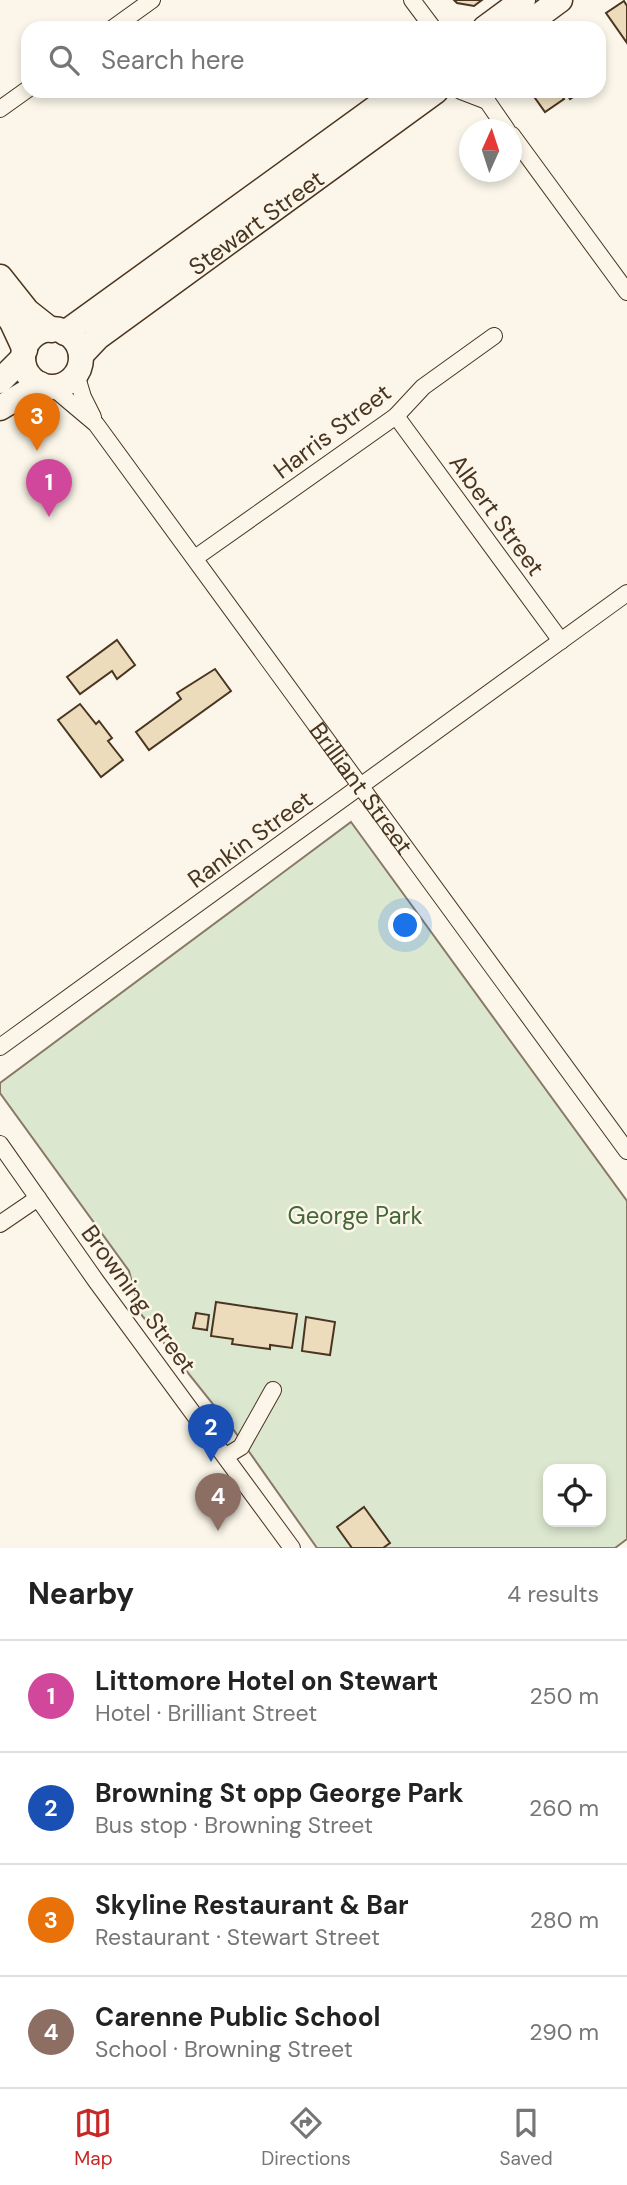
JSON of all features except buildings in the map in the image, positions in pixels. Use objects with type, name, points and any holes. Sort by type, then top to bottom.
[{"type":"highway","points":[[494,21],[523,0]]},
{"type":"highway","points":[[532,21],[560,0]]},
{"type":"highway","name":"Stewart Street","points":[[58,331],[389,98]]},
{"type":"highway","name":"Stewart Street","points":[[78,364],[98,337],[426,98]]},
{"type":"highway","points":[[0,277],[27,311],[75,342],[78,364],[63,384],[46,386],[0,408]]},
{"type":"highway","points":[[0,305],[12,322],[28,374],[46,386]]},
{"type":"highway","points":[[0,381],[24,354],[34,336],[58,331]]},
{"type":"street","points":[[123,21],[152,0]]},
{"type":"street","points":[[412,0],[428,21]]},
{"type":"street","points":[[0,109],[21,94]]},
{"type":"street","points":[[487,98],[500,119]]},
{"type":"street","points":[[522,149],[627,292]]},
{"type":"street","name":"Harris Street","points":[[195,558],[396,416],[423,387],[494,336]]},
{"type":"street","name":"Brilliant Street","points":[[78,364],[83,397],[96,424],[627,1151]]},
{"type":"street","name":"Brilliant Street","points":[[46,386],[96,424]]},
{"type":"street","name":"Albert Street","points":[[396,416],[561,641]]},
{"type":"street","name":"Rankin Street","points":[[0,1046],[627,593]]},
{"type":"street","name":"Browning Street","points":[[0,1144],[118,1312],[292,1548]]},
{"type":"street","points":[[0,1224],[38,1198]]},
{"type":"street","points":[[226,1456],[241,1447],[273,1390]]},
{"type":"green space","name":"George Park","points":[[351,822],[627,1201],[627,1539],[615,1548],[317,1548],[233,1429],[140,1313],[129,1271],[0,1093],[0,1083]]},
{"type":"place","name":"Skyline Restaurant & Bar","points":[[37,451]]},
{"type":"place","name":"Littomore Hotel on Stewart","points":[[49,517]]},
{"type":"place","name":"Browning St opp George Park","points":[[211,1462]]},
{"type":"place","name":"Carenne Public School","points":[[218,1531]]}]
